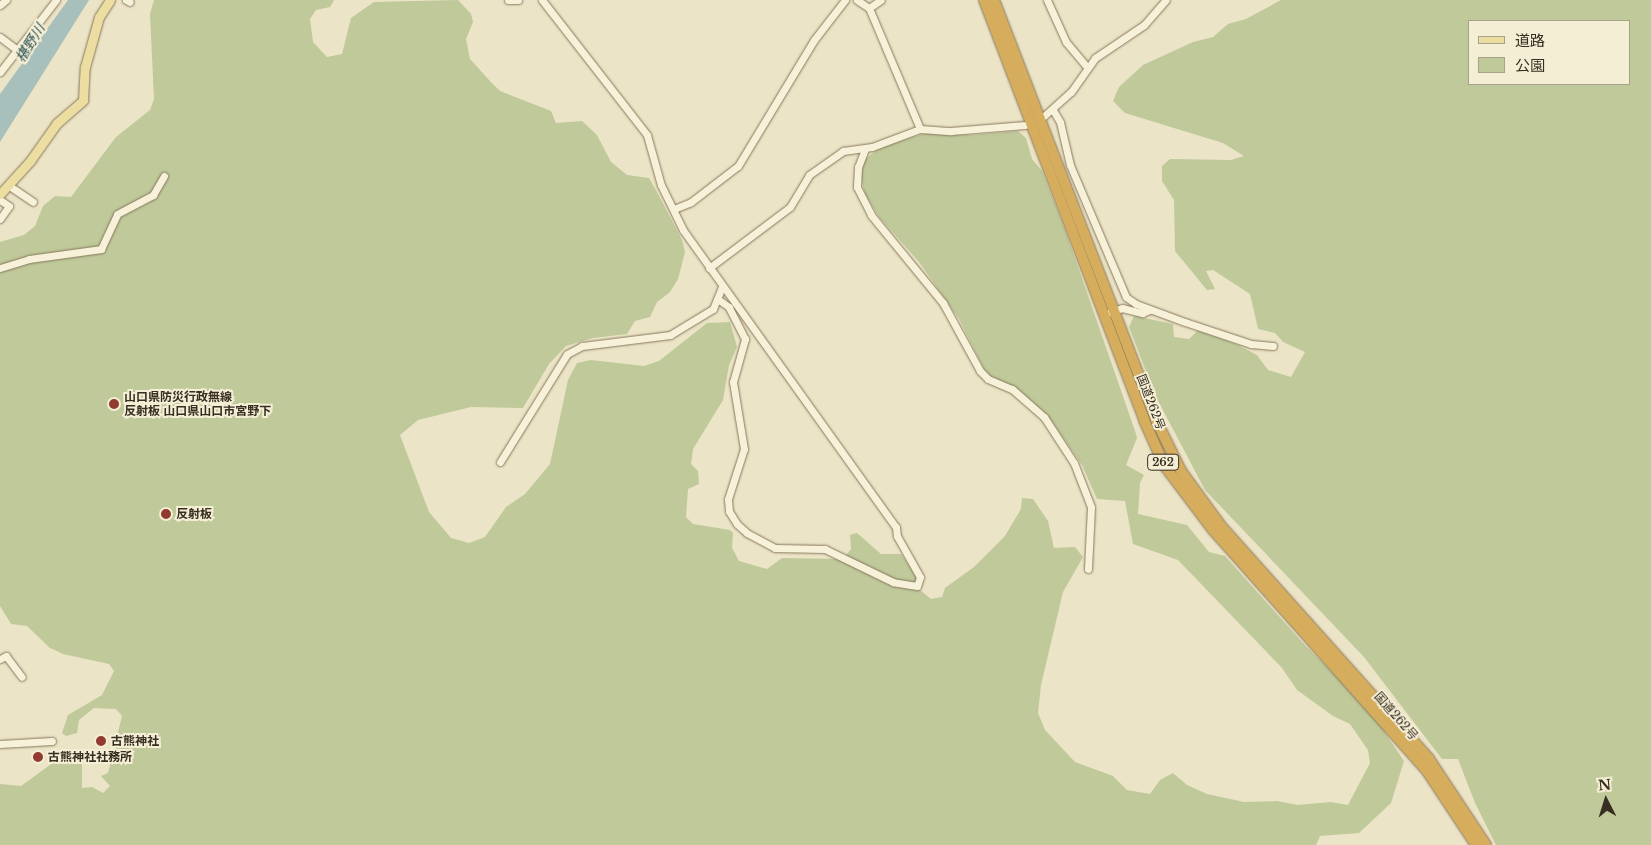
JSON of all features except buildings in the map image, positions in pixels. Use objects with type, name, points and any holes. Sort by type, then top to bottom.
[{"type":"highway","name":"国道262号","points":[[984,0],[1109,312],[1156,420],[1193,489],[1221,526],[1429,759],[1486,845]]},
{"type":"highway","name":"国道262号","points":[[994,0],[1109,312],[1158,453],[1180,489],[1427,771],[1476,845]]},
{"type":"main road","points":[[0,194],[57,123],[83,100],[85,67],[100,17],[110,0]]},
{"type":"street","points":[[0,5],[6,0]]},
{"type":"street","points":[[0,72],[56,0]]},
{"type":"street","points":[[508,0],[518,0]]},
{"type":"street","points":[[542,0],[647,135],[661,185],[683,230],[722,287],[896,527],[897,536],[920,577],[917,586],[893,582],[825,549],[775,548],[752,536],[737,524],[729,511],[728,499],[744,449],[733,382],[745,339],[729,307],[719,300]]},
{"type":"street","points":[[674,210],[691,202],[738,166],[814,40],[846,0]]},
{"type":"street","points":[[857,0],[869,8],[920,129]]},
{"type":"street","points":[[869,8],[881,0]]},
{"type":"street","points":[[1047,0],[1066,42],[1087,67]]},
{"type":"street","points":[[1044,116],[1071,92],[1087,67],[1107,49],[1144,25],[1166,0]]},
{"type":"street","points":[[0,37],[17,50]]},
{"type":"street","points":[[1053,110],[1060,122],[1070,165],[1121,292],[1136,304],[1150,310],[1251,344],[1272,346]]},
{"type":"street","points":[[709,268],[790,207],[810,175],[843,151],[865,149],[920,129],[951,131],[1024,125]]},
{"type":"street","points":[[865,149],[858,167],[857,187],[871,214],[943,303],[980,371],[988,379],[1012,389],[1044,417],[1074,463],[1091,507],[1088,569]]},
{"type":"street","points":[[0,268],[29,259],[101,249],[117,214],[153,195],[164,176]]},
{"type":"street","points":[[8,185],[33,202]]},
{"type":"street","points":[[0,200],[9,206],[3,219]]},
{"type":"street","points":[[500,462],[567,354],[582,346],[670,335],[714,309],[719,300],[722,287]]},
{"type":"street","points":[[1109,312],[1122,308],[1142,313],[1150,310]]},
{"type":"street","points":[[0,659],[6,656],[22,677]]},
{"type":"street","points":[[0,744],[52,741]]},
{"type":"green space","points":[[154,0],[334,0],[330,7],[316,10],[310,19],[313,42],[327,57],[342,54],[351,18],[374,2],[458,0],[471,14],[473,22],[466,39],[470,59],[500,91],[551,111],[556,123],[582,121],[597,135],[611,162],[627,175],[649,178],[657,192],[682,240],[685,252],[678,279],[670,292],[657,302],[650,317],[635,321],[627,334],[593,338],[566,346],[549,364],[523,408],[471,407],[418,420],[400,435],[429,512],[451,538],[469,543],[485,537],[506,507],[525,494],[550,464],[568,380],[577,363],[591,360],[644,366],[659,361],[707,323],[730,322],[737,347],[729,365],[723,400],[693,449],[691,464],[698,471],[699,484],[688,489],[686,517],[693,524],[730,530],[733,533],[732,548],[739,561],[767,569],[782,558],[843,559],[851,549],[850,535],[857,533],[881,554],[901,554],[916,575],[920,590],[931,599],[942,597],[945,588],[974,567],[1005,536],[1021,509],[1022,498],[1033,499],[1048,521],[1054,548],[1075,547],[1083,557],[1063,592],[1041,685],[1038,713],[1045,730],[1075,762],[1113,776],[1127,790],[1150,794],[1160,780],[1173,773],[1187,785],[1207,794],[1244,802],[1277,801],[1298,805],[1331,802],[1348,805],[1370,763],[1368,750],[1350,724],[1333,716],[1297,690],[1282,668],[1178,560],[1133,544],[1125,501],[1097,499],[1082,465],[1048,416],[1019,390],[993,380],[985,371],[959,319],[919,262],[879,217],[865,194],[861,177],[864,160],[879,148],[926,133],[971,135],[1018,131],[1026,138],[1032,159],[1042,171],[1066,232],[1135,431],[1137,438],[1126,465],[1144,475],[1140,483],[1138,514],[1187,525],[1209,552],[1225,556],[1302,642],[1369,709],[1404,761],[1391,803],[1359,833],[1320,836],[1316,845],[0,845],[0,784],[21,786],[69,751],[82,750],[82,788],[92,787],[103,793],[110,786],[101,776],[108,773],[122,716],[116,709],[94,708],[79,720],[77,733],[66,736],[62,733],[68,715],[102,695],[114,671],[109,664],[63,654],[50,648],[27,626],[11,624],[0,606],[0,242],[24,235],[35,226],[43,206],[55,196],[71,197],[116,137],[150,110],[154,99],[150,14]]},
{"type":"green space","points":[[1281,0],[1651,0],[1651,845],[1496,845],[1475,803],[1458,759],[1442,759],[1364,657],[1205,490],[1156,397],[1129,327],[1134,316],[1173,324],[1174,337],[1189,339],[1198,330],[1236,344],[1257,355],[1268,370],[1291,377],[1305,352],[1283,342],[1275,333],[1258,329],[1250,294],[1213,270],[1206,271],[1215,289],[1207,290],[1175,251],[1174,200],[1162,181],[1162,166],[1170,159],[1231,160],[1244,156],[1223,143],[1125,113],[1113,101],[1119,87],[1143,65],[1193,42],[1213,37],[1228,24],[1246,19]]},
{"type":"water","points":[[68,0],[89,0],[0,142],[0,94]]},
{"type":"place","name":"山口県防災行政無線 反射板 山口県山口市宮野下","points":[[114,404]]},
{"type":"place","name":"反射板","points":[[166,514]]},
{"type":"place","name":"古熊神社","points":[[101,741]]},
{"type":"place","name":"古熊神社社務所","points":[[38,757]]},
{"type":"water label","name":"椹野川","points":[[30,43]]}]
